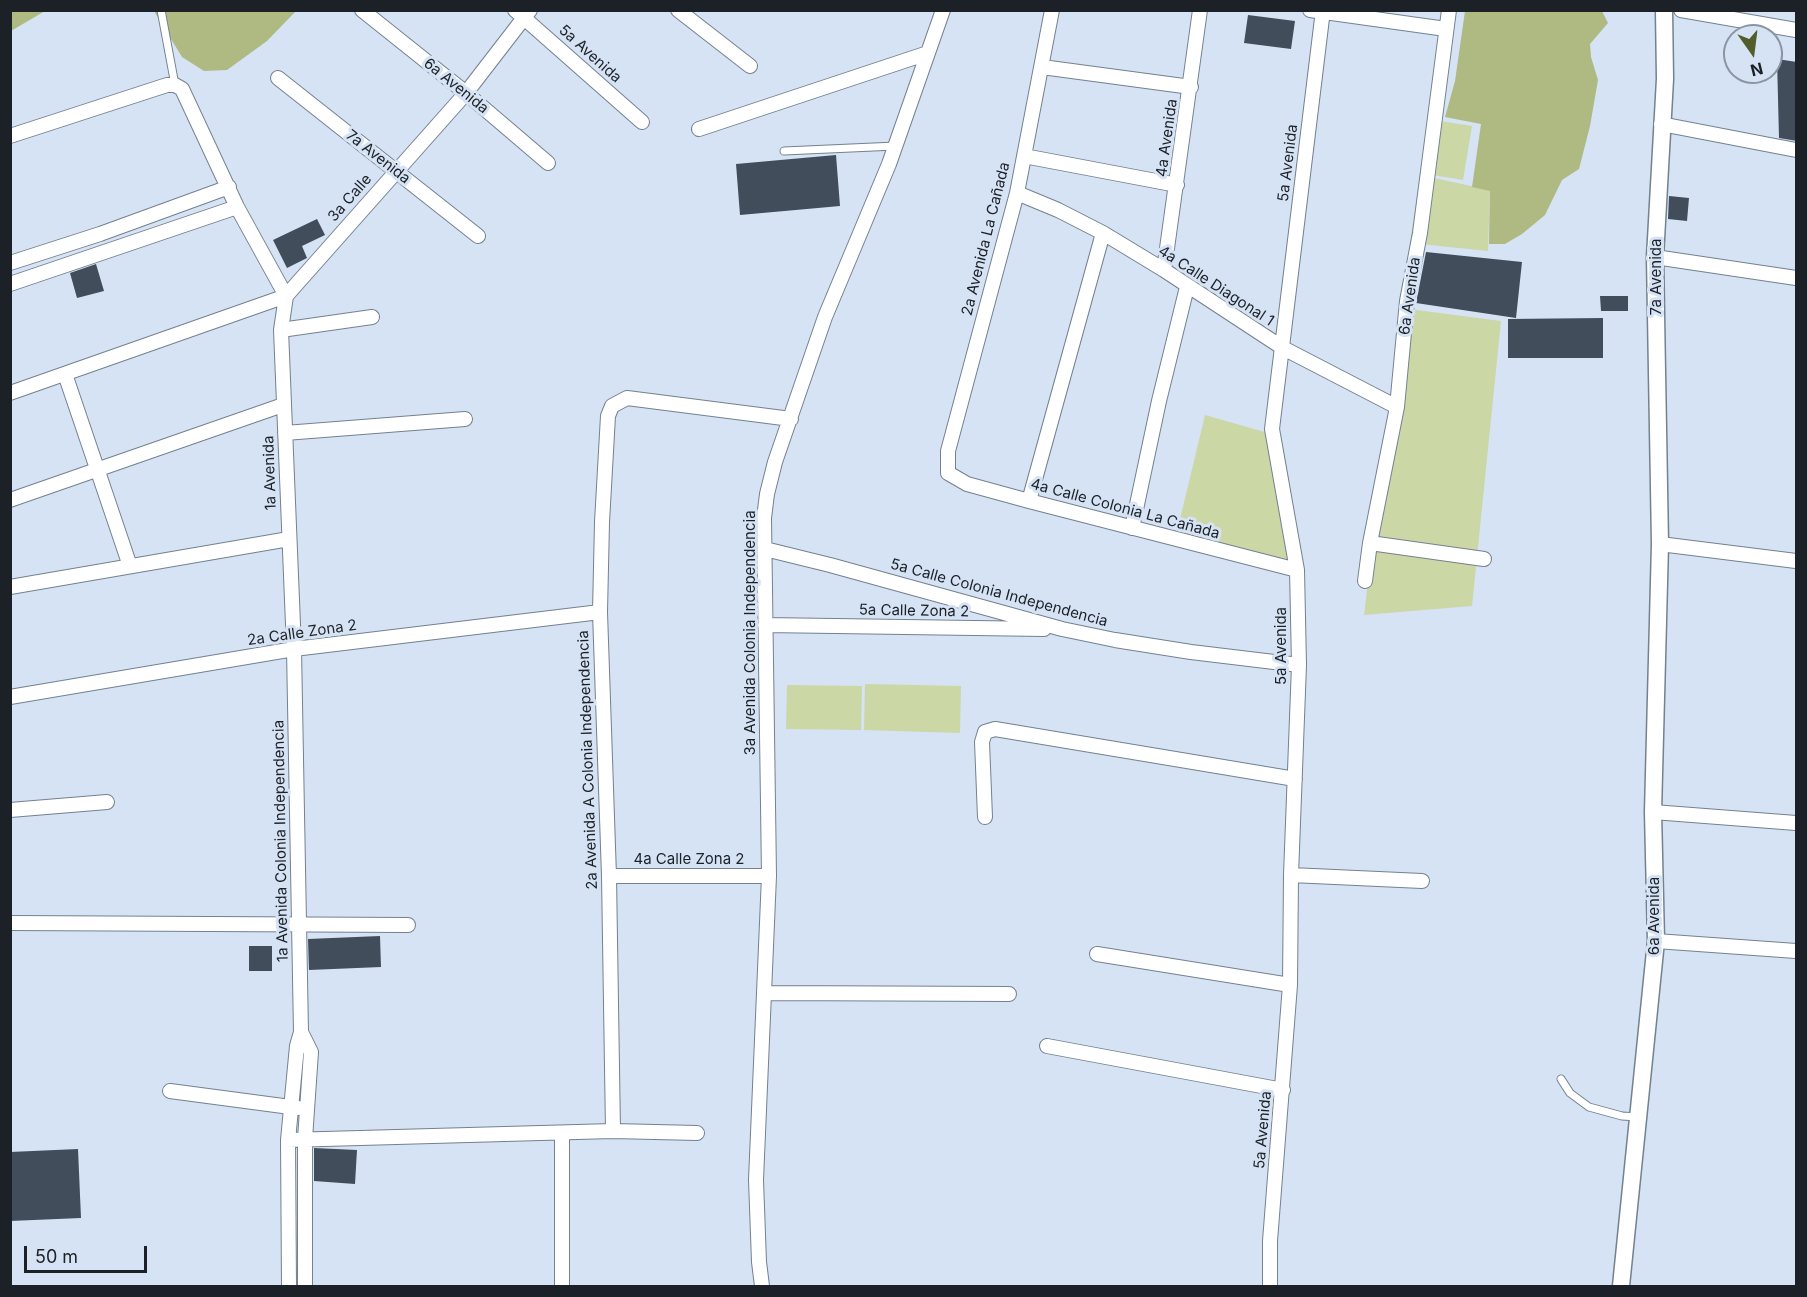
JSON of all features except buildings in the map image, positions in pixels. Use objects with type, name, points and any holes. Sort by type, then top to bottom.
[{"type":"street","name":"6a Avenida","points":[[362,10],[466,93],[548,163]]},
{"type":"street","points":[[678,10],[750,66]]},
{"type":"street","name":"3a Avenida Colonia Independencia","points":[[762,1287],[756,1180],[769,876],[764,518],[766,494],[825,317],[896,146],[943,10]]},
{"type":"street","name":"2a Avenida La Cañada","points":[[948,473],[948,451],[1017,193],[1052,10]]},
{"type":"street","name":"4a Avenida","points":[[1164,270],[1200,10]]},
{"type":"street","name":"6a Avenida","points":[[1365,581],[1370,543],[1397,407],[1407,301],[1420,232],[1449,10]]},
{"type":"street","name":"7a Avenida","points":[[1660,544],[1655,257],[1665,79],[1664,10]]},
{"type":"street","points":[[1681,10],[1797,30]]},
{"type":"street","points":[[1318,11],[1446,28]]},
{"type":"street","name":"5a Avenida","points":[[1270,1287],[1270,1241],[1290,985],[1291,875],[1299,665],[1297,570],[1272,429],[1318,11]]},
{"type":"street","name":"3a Calle","points":[[286,296],[466,93],[523,13]]},
{"type":"street","name":"5a Avenida","points":[[523,13],[642,122]]},
{"type":"street","points":[[699,129],[928,53]]},
{"type":"street","points":[[1042,67],[1191,87]]},
{"type":"street","name":"7a Avenida","points":[[278,78],[478,236]]},
{"type":"street","points":[[10,136],[167,85],[175,85],[183,89],[237,207],[286,296],[10,393]]},
{"type":"street","points":[[1661,124],[1797,150]]},
{"type":"street","points":[[1024,156],[1177,185]]},
{"type":"street","points":[[10,263],[100,234],[229,187]]},
{"type":"street","name":"4a Calle Diagonal 1","points":[[1017,193],[1059,210],[1103,233],[1164,270],[1282,348],[1397,407]]},
{"type":"street","points":[[10,284],[237,207]]},
{"type":"street","points":[[1029,501],[1103,233]]},
{"type":"street","points":[[100,234],[106,253]]},
{"type":"street","points":[[1655,257],[1797,278]]},
{"type":"street","points":[[1132,528],[1158,401],[1187,287]]},
{"type":"street","name":"1a Avenida","points":[[286,296],[281,330],[294,650]]},
{"type":"street","points":[[281,330],[372,317]]},
{"type":"street","points":[[65,374],[130,566]]},
{"type":"street","name":"2a Avenida A Colonia Independencia","points":[[614,1131],[609,876],[600,612],[608,416],[612,406],[627,398],[791,419]]},
{"type":"street","points":[[10,500],[283,405]]},
{"type":"street","points":[[285,433],[465,419]]},
{"type":"street","name":"4a Calle Colonia La Cañada","points":[[948,473],[967,484],[1297,570]]},
{"type":"street","points":[[10,587],[289,539]]},
{"type":"street","points":[[1370,543],[1484,559]]},
{"type":"street","points":[[1660,544],[1797,561]]},
{"type":"street","name":"6a Avenida","points":[[1622,1287],[1656,941],[1653,812],[1660,544]]},
{"type":"street","name":"5a Calle Colonia Independencia","points":[[765,549],[1062,629],[1191,652],[1299,665]]},
{"type":"street","name":"2a Calle Zona 2","points":[[10,697],[294,650],[600,612]]},
{"type":"street","name":"5a Calle Zona 2","points":[[765,625],[1062,629]]},
{"type":"street","name":"1a Avenida Colonia Independencia","points":[[289,1287],[288,1140],[297,1046],[301,1032],[294,650]]},
{"type":"street","points":[[985,817],[982,741],[985,732],[995,729],[1295,779]]},
{"type":"street","points":[[10,810],[107,802]]},
{"type":"street","points":[[1653,812],[1797,823]]},
{"type":"street","points":[[1291,875],[1422,881]]},
{"type":"street","name":"4a Calle Zona 2","points":[[609,876],[769,876]]},
{"type":"street","points":[[10,923],[408,925]]},
{"type":"street","points":[[1656,941],[1797,951]]},
{"type":"street","points":[[1097,954],[1290,985]]},
{"type":"street","points":[[765,993],[1009,994]]},
{"type":"street","name":"1a Avenida Colonia Independencia","points":[[301,1032],[311,1052],[305,1139],[305,1287]]},
{"type":"street","points":[[1047,1046],[1283,1089]]},
{"type":"street","points":[[170,1091],[291,1106],[306,1110]]},
{"type":"street","points":[[288,1140],[614,1131],[697,1133]]},
{"type":"street","points":[[562,1133],[562,1287]]},
{"type":"lane","points":[[161,10],[175,85]]},
{"type":"lane","points":[[784,151],[896,146]]},
{"type":"lane","points":[[1561,1079],[1570,1093],[1589,1107],[1622,1116],[1638,1117]]},
{"type":"green space","points":[[11,10],[45,10],[45,11],[11,31]]},
{"type":"green space","points":[[154,11],[296,11],[267,41],[227,70],[204,71],[182,57]]},
{"type":"green space","points":[[1465,11],[1602,11],[1608,23],[1590,44],[1591,57],[1598,80],[1579,169],[1562,180],[1545,215],[1522,234],[1505,244],[1489,244],[1490,191],[1472,187],[1481,124],[1445,117],[1455,81]]},
{"type":"green space","points":[[1440,121],[1472,126],[1463,180],[1432,175]]},
{"type":"green space","points":[[1420,175],[1490,190],[1488,251],[1410,243]]},
{"type":"green space","points":[[1401,308],[1501,321],[1472,606],[1364,615]]},
{"type":"green space","points":[[1205,415],[1268,433],[1295,567],[1176,536]]},
{"type":"green space","points":[[865,684],[961,686],[960,733],[864,730]]},
{"type":"green space","points":[[787,685],[862,686],[861,730],[786,729]]}]
